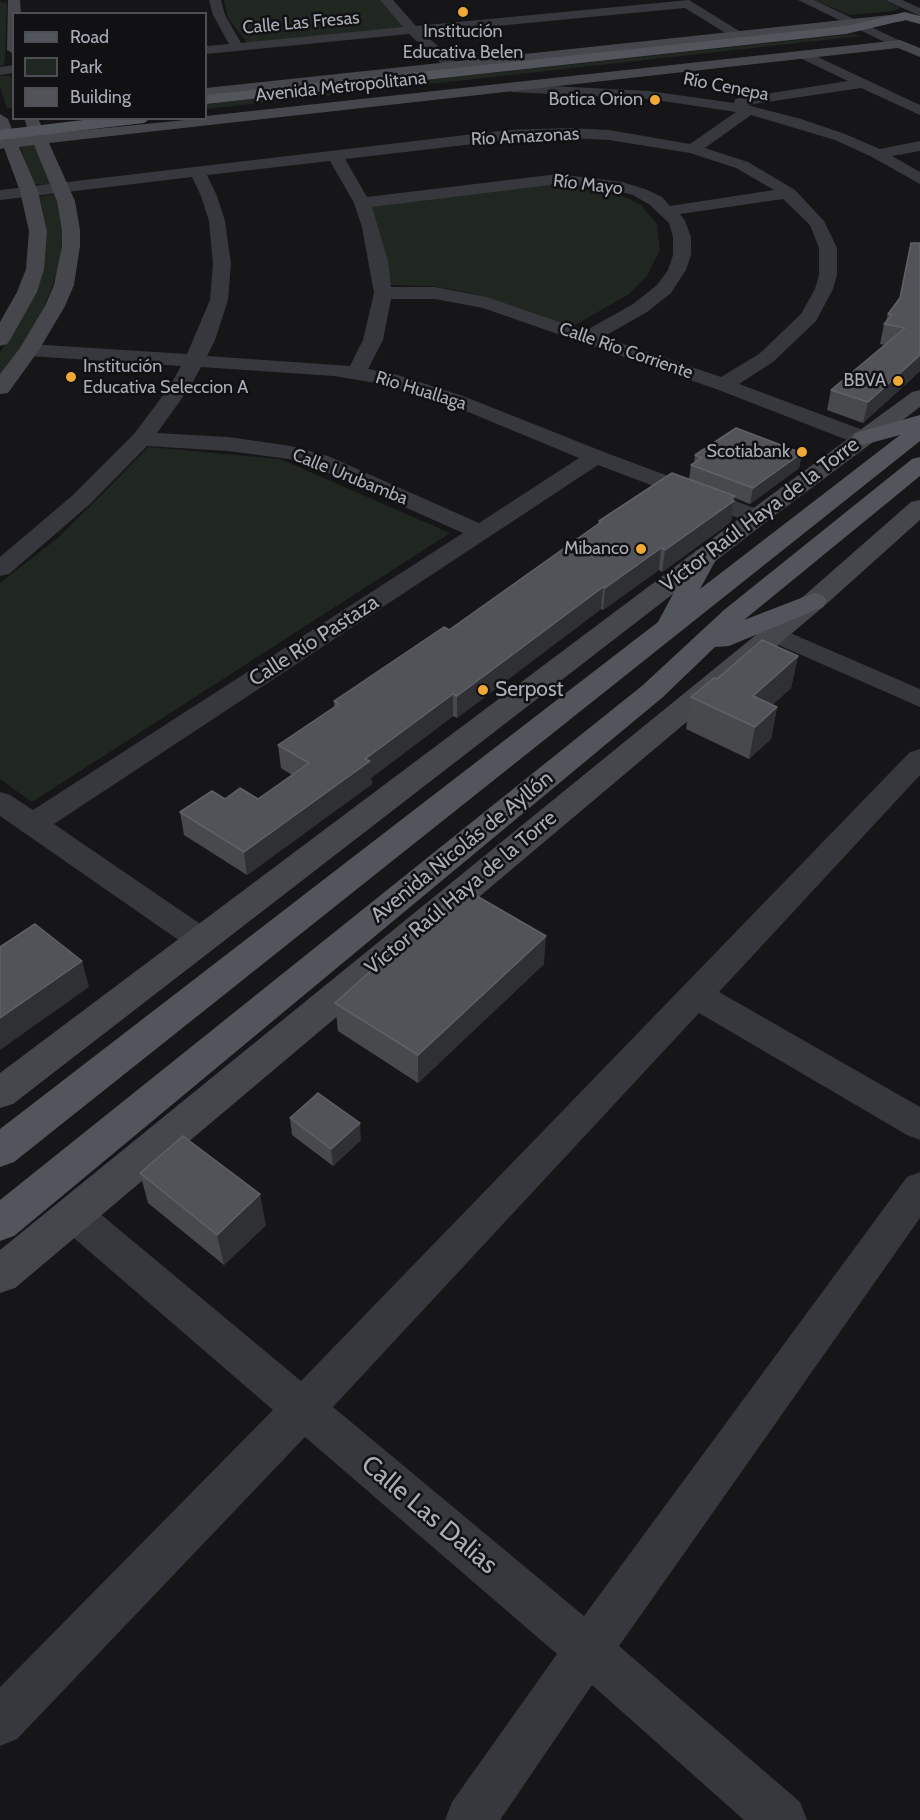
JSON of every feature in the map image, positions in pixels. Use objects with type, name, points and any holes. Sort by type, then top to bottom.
[{"type":"main road","points":[[902,17],[920,14]]},
{"type":"main road","name":"Avenida Metropolitana","points":[[207,100],[857,24]]},
{"type":"main road","name":"Avenida Metropolitana","points":[[207,112],[893,38],[920,28]]},
{"type":"main road","points":[[893,38],[920,39]]},
{"type":"main road","name":"Avenida Metropolitana","points":[[3,127],[113,120]]},
{"type":"main road","points":[[863,438],[920,422]]},
{"type":"main road","points":[[0,1150],[920,430]]},
{"type":"main road","name":"Avenida Nicolás de Ayllón","points":[[0,1224],[643,698],[733,616],[920,464]]},
{"type":"main road","points":[[663,632],[705,556]]},
{"type":"main road","points":[[698,649],[814,601]]},
{"type":"street","points":[[215,0],[219,15],[237,47]]},
{"type":"street","points":[[386,0],[410,27],[451,65]]},
{"type":"street","name":"Calle Las Fresas","points":[[207,50],[663,0]]},
{"type":"street","points":[[804,0],[893,38],[920,53]]},
{"type":"street","points":[[891,0],[920,14]]},
{"type":"street","points":[[683,2],[737,34]]},
{"type":"street","name":"Calle Las Fresas","points":[[410,27],[683,2]]},
{"type":"street","points":[[207,16],[219,15]]},
{"type":"street","name":"Avenida Metropolitana","points":[[207,92],[737,34],[857,24],[902,17]]},
{"type":"street","name":"Avenida Metropolitana","points":[[207,112],[512,88],[806,55],[893,38]]},
{"type":"street","points":[[806,55],[920,111]]},
{"type":"street","points":[[722,105],[863,83]]},
{"type":"street","name":"Río Cenepa","points":[[512,88],[624,93],[749,110],[819,129],[878,154],[920,179]]},
{"type":"street","points":[[693,149],[749,110]]},
{"type":"street","name":"Avenida Metropolitana","points":[[3,127],[99,120]]},
{"type":"street","points":[[0,388],[29,350],[55,306],[69,265],[71,231],[68,208],[35,125]]},
{"type":"street","points":[[0,340],[16,315],[35,269],[39,231],[29,191],[3,127]]},
{"type":"street","name":"Río Amazonas","points":[[0,195],[466,139],[548,133],[629,137],[693,149],[742,165],[768,178],[789,193],[810,214],[824,236],[829,261],[824,289],[809,316],[783,344],[752,368],[723,385]]},
{"type":"street","points":[[878,154],[920,146]]},
{"type":"street","points":[[335,156],[362,203],[380,261],[383,293],[373,340],[357,372]]},
{"type":"street","points":[[0,569],[81,500],[142,439],[165,410],[194,361],[213,320],[219,300],[222,264],[217,221],[209,196],[197,172]]},
{"type":"street","name":"Río Mayo","points":[[362,203],[529,181],[573,180],[629,189],[649,196],[677,221],[682,237],[682,255],[677,270],[664,289],[640,308],[588,337]]},
{"type":"street","points":[[668,211],[789,193]]},
{"type":"street","name":"Calle Río Corriente","points":[[383,293],[435,293],[463,297],[588,337],[863,438]]},
{"type":"street","name":"Rio Huallaga","points":[[29,350],[357,372],[420,387],[596,457],[757,517]]},
{"type":"street","name":"Víctor Raúl Haya de la Torre","points":[[0,1093],[705,556],[920,397]]},
{"type":"street","name":"Calle Urubamba","points":[[142,439],[228,444],[291,453],[320,461],[480,532]]},
{"type":"street","name":"Calle Río Pastaza","points":[[33,824],[596,457]]},
{"type":"street","name":"Víctor Raúl Haya de la Torre","points":[[0,1275],[814,601],[920,507]]},
{"type":"street","points":[[774,634],[920,699]]},
{"type":"street","points":[[0,1722],[303,1408],[920,758]]},
{"type":"street","points":[[0,802],[201,940]]},
{"type":"street","points":[[695,994],[920,1125]]},
{"type":"street","points":[[470,1820],[588,1650],[920,1188]]},
{"type":"street","name":"Calle Las Dalias","points":[[73,1214],[588,1650],[782,1820]]},
{"type":"green space","points":[[224,0],[381,0],[406,29],[248,44],[228,18]]},
{"type":"green space","points":[[814,0],[884,0],[900,8],[894,11],[850,15]]},
{"type":"green space","points":[[0,2],[7,3],[5,57],[4,65],[0,66]]},
{"type":"green space","points":[[853,34],[861,36],[207,109],[207,104]]},
{"type":"green space","points":[[0,76],[11,76],[12,108],[7,108],[0,87]]},
{"type":"green space","points":[[34,144],[51,184],[49,185],[34,184],[20,146]]},
{"type":"green space","points":[[533,185],[575,185],[614,192],[641,205],[657,224],[660,250],[647,276],[629,294],[572,327],[486,297],[460,291],[433,286],[389,285],[371,207]]},
{"type":"green space","points":[[55,194],[63,229],[59,268],[41,315],[20,351],[0,374],[0,352],[24,315],[42,269],[47,231],[40,197]]},
{"type":"green space","points":[[149,447],[280,459],[450,533],[32,802],[0,779],[0,583],[59,537]]},
{"type":"building","points":[[911,243],[920,243],[920,355],[868,402],[831,390],[905,328],[884,324],[892,315],[888,314],[900,298]]},
{"type":"building","points":[[736,428],[802,453],[753,488],[691,465],[702,458],[695,455]]},
{"type":"building","points":[[672,473],[735,496],[731,499],[734,501],[665,550],[661,548],[605,588],[603,587],[457,696],[453,694],[365,759],[370,761],[244,852],[180,812],[212,791],[225,799],[240,788],[258,799],[309,763],[278,745],[339,704],[334,701],[444,627],[449,630],[601,522],[599,521]]},
{"type":"building","points":[[762,640],[798,656],[753,696],[777,707],[755,727],[691,697],[714,678],[717,679]]},
{"type":"building","points":[[463,888],[546,936],[418,1055],[335,1003]]},
{"type":"building","points":[[35,924],[82,961],[0,1018],[0,947]]},
{"type":"building","points":[[318,1093],[360,1123],[331,1149],[290,1118]]},
{"type":"building","points":[[183,1136],[260,1194],[217,1235],[140,1173]]},
{"type":"place","name":"Institución Educativa Belen","points":[[463,12]]},
{"type":"place","name":"Botica Orion","points":[[655,100]]},
{"type":"place","name":"Institución Educativa Seleccion A","points":[[71,377]]},
{"type":"place","name":"BBVA","points":[[898,381]]},
{"type":"place","name":"Scotiabank","points":[[802,452]]},
{"type":"place","name":"Mibanco","points":[[641,549]]},
{"type":"place","name":"Serpost","points":[[483,690]]}]
